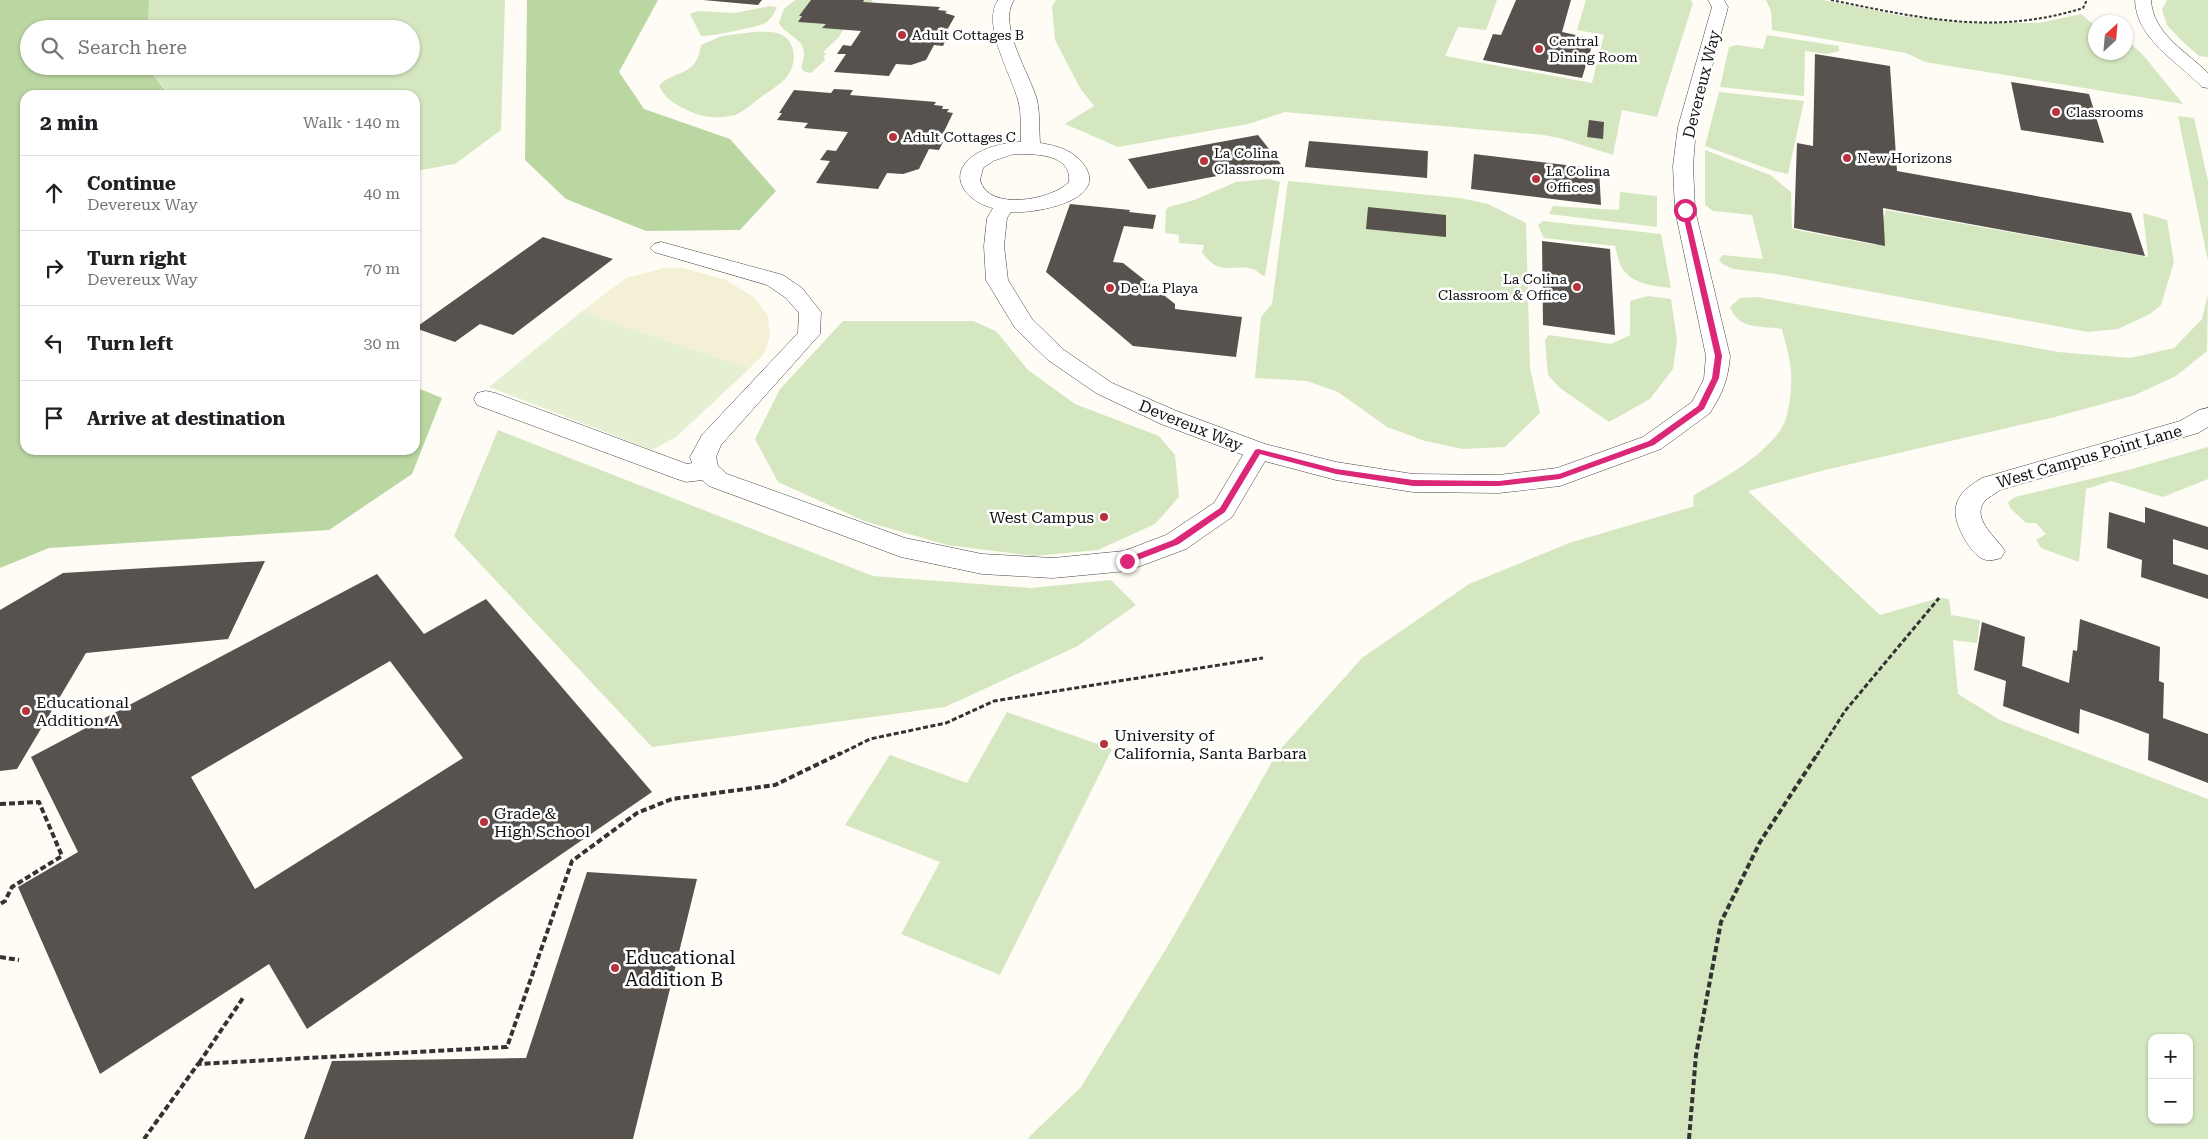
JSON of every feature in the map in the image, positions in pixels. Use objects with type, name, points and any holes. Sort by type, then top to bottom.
[{"type":"street","points":[[1006,0],[1003,4],[1001,31],[1028,101],[1031,148]]},
{"type":"street","name":"Devereux Way","points":[[1006,204],[997,218],[994,246],[997,280],[1022,323],[1056,355],[1104,388],[1170,418],[1258,451],[1336,471],[1413,483],[1499,484],[1560,476],[1652,443],[1701,407],[1716,378],[1718,356],[1685,210],[1683,166],[1687,127],[1720,7],[1716,0]]},
{"type":"street","points":[[2143,0],[2142,6],[2147,22],[2158,36],[2208,83]]},
{"type":"street","points":[[1031,148],[1048,150],[1063,155],[1073,163],[1079,172],[1079,181],[1072,191],[1044,204],[1025,206],[990,200],[977,193],[970,184],[970,175],[974,166],[983,158],[997,152],[1031,148]]},
{"type":"street","points":[[661,248],[775,280],[794,293],[810,312],[809,334],[711,441],[703,458],[707,470],[718,480],[900,547],[982,564],[1053,568],[1127,561],[1176,542],[1223,510],[1258,451]]},
{"type":"street","points":[[486,399],[686,473],[707,470]]},
{"type":"street","name":"West Campus Point Lane","points":[[1991,551],[1980,541],[1972,526],[1968,512],[1972,498],[1991,484],[2189,427],[2208,416]]},
{"type":"path","points":[[1831,0],[1937,18],[2003,22],[2040,20],[2063,16],[2083,8],[2086,0]]},
{"type":"path","points":[[1689,1139],[1696,1055],[1721,922],[1760,842],[1845,711],[1939,598]]},
{"type":"path","points":[[198,1064],[507,1046],[572,861],[637,813],[672,799],[775,785],[870,739],[946,723],[994,701],[1263,658]]},
{"type":"path","points":[[0,804],[39,802],[62,856],[12,887],[5,901],[0,904]]},
{"type":"path","points":[[0,957],[19,960]]},
{"type":"path","points":[[144,1139],[243,998]]},
{"type":"shaded area","points":[[664,268],[683,268],[726,280],[755,298],[768,316],[770,336],[764,354],[749,369],[581,312],[626,278]]},
{"type":"green space","points":[[0,0],[149,0],[148,20],[20,20],[20,75],[153,75],[165,90],[20,90],[20,455],[420,455],[412,474],[329,530],[49,548],[0,568]]},
{"type":"green space","points":[[149,0],[505,0],[501,130],[455,164],[420,170],[420,90],[166,90],[153,75],[420,75],[420,20],[148,20]]},
{"type":"green space","points":[[527,0],[658,0],[619,72],[644,109],[730,139],[776,191],[740,230],[646,231],[566,199],[525,160]]},
{"type":"green space","points":[[795,0],[873,0],[870,5],[846,24],[839,37],[824,51],[824,53],[827,53],[824,56],[825,60],[811,73],[803,71],[801,67],[804,50],[798,40],[779,23],[784,9]]},
{"type":"green space","points":[[1056,0],[1497,0],[1486,30],[1458,27],[1445,56],[1592,83],[1604,35],[1577,30],[1586,0],[1690,0],[1693,3],[1657,117],[1622,110],[1613,155],[1544,135],[1285,112],[1248,124],[1118,147],[1065,124],[1094,106],[1080,88],[1055,40],[1052,6]]},
{"type":"green space","points":[[1766,0],[1823,0],[1903,16],[1970,23],[2039,23],[2081,14],[2088,20],[2088,60],[2133,60],[2133,46],[2144,56],[2183,104],[1925,62],[1906,53],[1772,30],[1771,11]]},
{"type":"green space","points":[[2167,0],[2208,0],[2208,57],[2199,56],[2167,25],[2162,10]]},
{"type":"green space","points":[[770,6],[777,7],[771,18],[761,25],[706,36],[701,36],[690,14],[698,11],[735,13]]},
{"type":"green space","points":[[753,32],[774,32],[780,34],[790,43],[794,55],[792,68],[785,79],[744,110],[735,115],[723,117],[699,115],[674,103],[662,91],[659,86],[663,82],[692,66],[698,58],[701,45],[722,36]]},
{"type":"green space","points":[[1767,35],[1839,46],[1839,51],[1827,54],[1805,51],[1804,96],[1720,87],[1729,47],[1737,45],[1763,49]]},
{"type":"green space","points":[[1719,92],[1804,101],[1788,174],[1774,171],[1705,146]]},
{"type":"green space","points":[[2178,116],[2194,118],[2208,181],[2208,261]]},
{"type":"green space","points":[[1705,150],[1770,175],[1791,192],[1792,229],[1876,245],[1886,210],[2148,257],[2143,213],[2167,220],[2174,262],[2161,305],[2150,314],[2118,329],[2088,332],[1776,274],[1733,269],[1722,264],[1719,259],[1723,255],[1763,259],[1752,215],[1713,211],[1705,205]]},
{"type":"green space","points":[[1269,179],[1280,182],[1265,276],[1248,268],[1228,268],[1215,265],[1202,252],[1204,245],[1179,243],[1179,235],[1165,233],[1166,210],[1169,207],[1194,200],[1236,182]]},
{"type":"green space","points":[[1288,181],[1460,198],[1488,204],[1526,223],[1530,368],[1540,413],[1505,447],[1463,449],[1425,441],[1387,427],[1338,392],[1307,381],[1255,378],[1261,317],[1272,304]]},
{"type":"green space","points":[[1620,192],[1657,196],[1657,227],[1549,214],[1553,206],[1619,210]]},
{"type":"green space","points":[[1543,221],[1661,234],[1671,288],[1643,283],[1630,277],[1621,266],[1615,246],[1544,238],[1538,225]]},
{"type":"green space","points":[[2208,294],[2207,351],[2176,376],[2135,395],[2055,417],[1825,470],[1748,491],[1880,615],[1939,598],[1949,599],[1951,615],[1980,620],[1977,643],[1953,640],[1958,694],[2000,720],[2208,799],[2208,1139],[1027,1139],[1081,1087],[1169,944],[1277,753],[1362,658],[1469,584],[1569,543],[1702,504],[1693,506],[1694,495],[1740,467],[1772,441],[1780,431],[1788,410],[1791,393],[1789,355],[1782,329],[1752,326],[1739,320],[1734,315],[1730,307],[1740,298],[1758,297],[2058,352],[2130,358],[2174,348],[2202,319]]},
{"type":"green space","points":[[1648,296],[1671,299],[1677,340],[1673,369],[1650,399],[1609,422],[1560,388],[1548,375],[1545,340],[1549,335],[1611,344],[1630,335],[1630,301]]},
{"type":"green space","points":[[581,312],[749,369],[676,437],[652,450],[489,387]]},
{"type":"green space","points":[[843,321],[973,321],[996,331],[1028,370],[1075,404],[1159,436],[1175,455],[1179,497],[1155,524],[1098,550],[1034,556],[947,545],[864,521],[778,482],[755,439],[780,389]]},
{"type":"green space","points":[[420,389],[442,398],[420,454]]},
{"type":"green space","points":[[498,430],[873,576],[1031,588],[1111,580],[1136,605],[1076,647],[945,707],[652,747],[454,536]]},
{"type":"green space","points":[[2208,447],[2208,479],[2163,497],[2111,481],[2086,489],[2079,562],[2041,548],[2036,540],[2046,534],[2036,523],[2026,523],[2010,508],[2008,502],[2015,497],[2128,470]]},
{"type":"green space","points":[[1007,712],[1112,749],[1000,975],[901,934],[940,862],[845,825],[890,755],[967,783]]},
{"type":"building","points":[[703,0],[762,0],[758,5]]},
{"type":"building","name":"Adult Cottages B","points":[[811,0],[864,0],[863,2],[940,7],[938,10],[947,11],[945,13],[955,16],[942,39],[946,39],[943,46],[934,45],[926,60],[911,65],[896,64],[889,76],[834,72],[846,54],[837,54],[843,45],[851,46],[861,31],[822,28],[826,24],[798,22],[802,16],[799,16]]},
{"type":"building","name":"Central Dining Room","points":[[1516,0],[1571,0],[1562,32],[1594,39],[1582,78],[1483,60],[1493,34],[1501,35]]},
{"type":"building","name":"New Horizons","points":[[1815,54],[1890,66],[1897,171],[2131,213],[2145,256],[1883,208],[1885,246],[1794,228],[1797,143],[1813,146]]},
{"type":"building","name":"Classrooms","points":[[2011,82],[2089,94],[2104,143],[2021,130]]},
{"type":"building","name":"Adult Cottages C","points":[[834,89],[853,90],[850,95],[936,102],[934,105],[943,106],[942,109],[949,109],[947,112],[953,113],[939,142],[943,142],[939,150],[929,149],[919,169],[903,174],[887,173],[878,189],[816,183],[830,161],[820,160],[827,150],[836,151],[848,132],[804,128],[808,123],[777,120],[782,113],[779,113],[794,90],[831,93]]},
{"type":"building","points":[[1589,120],[1604,122],[1603,139],[1587,137]]},
{"type":"building","name":"La Colina Classroom","points":[[1258,135],[1281,164],[1148,189],[1128,159]]},
{"type":"building","name":"La Colina Classroom","points":[[1309,141],[1428,151],[1427,178],[1305,167]]},
{"type":"building","name":"La Colina Offices","points":[[1474,154],[1599,169],[1601,205],[1471,189]]},
{"type":"building","name":"De La Playa","points":[[1070,204],[1130,210],[1129,212],[1156,215],[1153,229],[1124,226],[1113,262],[1123,263],[1175,304],[1175,309],[1242,317],[1236,357],[1133,346],[1046,272]]},
{"type":"building","points":[[1368,207],[1446,215],[1446,237],[1366,229]]},
{"type":"building","points":[[543,237],[613,259],[513,335],[480,324],[455,342],[420,330],[420,324]]},
{"type":"building","name":"La Colina Classroom & Office","points":[[1542,241],[1610,249],[1615,335],[1543,325]]},
{"type":"building","points":[[2145,507],[2208,527],[2208,550],[2173,539],[2173,564],[2208,575],[2208,599],[2141,577],[2142,560],[2107,548],[2109,512],[2145,523]]},
{"type":"building","name":"Educational Addition A","points":[[265,561],[228,639],[86,653],[17,769],[0,771],[0,610],[63,573]]},
{"type":"building","name":"Grade & High School","points":[[377,574],[424,634],[486,599],[652,792],[307,1029],[269,964],[100,1074],[18,887],[78,852],[31,757]],"holes":[[[390,661],[463,758],[255,889],[191,777]]]},
{"type":"building","points":[[2080,619],[2160,647],[2159,681],[2164,683],[2163,718],[2208,734],[2208,783],[2148,760],[2149,734],[2080,709],[2079,734],[2003,706],[2006,681],[1974,670],[1982,622],[2025,637],[2022,666],[2069,683],[2073,650],[2077,651]]},
{"type":"building","name":"Educational Addition B","points":[[587,872],[697,879],[633,1139],[304,1139],[332,1061],[526,1058]]},
{"type":"place","name":"Adult Cottages B","points":[[902,35]]},
{"type":"place","name":"Central Dining Room","points":[[1539,49]]},
{"type":"place","name":"Classrooms","points":[[2056,112]]},
{"type":"place","name":"Adult Cottages C","points":[[893,137]]},
{"type":"place","name":"New Horizons","points":[[1847,158]]},
{"type":"place","name":"La Colina Classroom","points":[[1204,161]]},
{"type":"place","name":"La Colina Offices","points":[[1536,179]]},
{"type":"place","name":"La Colina Classroom & Office","points":[[1577,287]]},
{"type":"place","name":"De La Playa","points":[[1110,288]]},
{"type":"place","name":"West Campus","points":[[1104,517]]},
{"type":"place","name":"Educational Addition A","points":[[26,711]]},
{"type":"place","name":"University of California, Santa Barbara","points":[[1104,744]]},
{"type":"place","name":"Grade & High School","points":[[484,822]]},
{"type":"place","name":"Educational Addition B","points":[[615,968]]},
{"type":"route","points":[[1127,561],[1176,542],[1223,510],[1258,451],[1336,471],[1413,483],[1499,484],[1560,476],[1652,443],[1701,407],[1716,378],[1718,356],[1685,210]]}]
